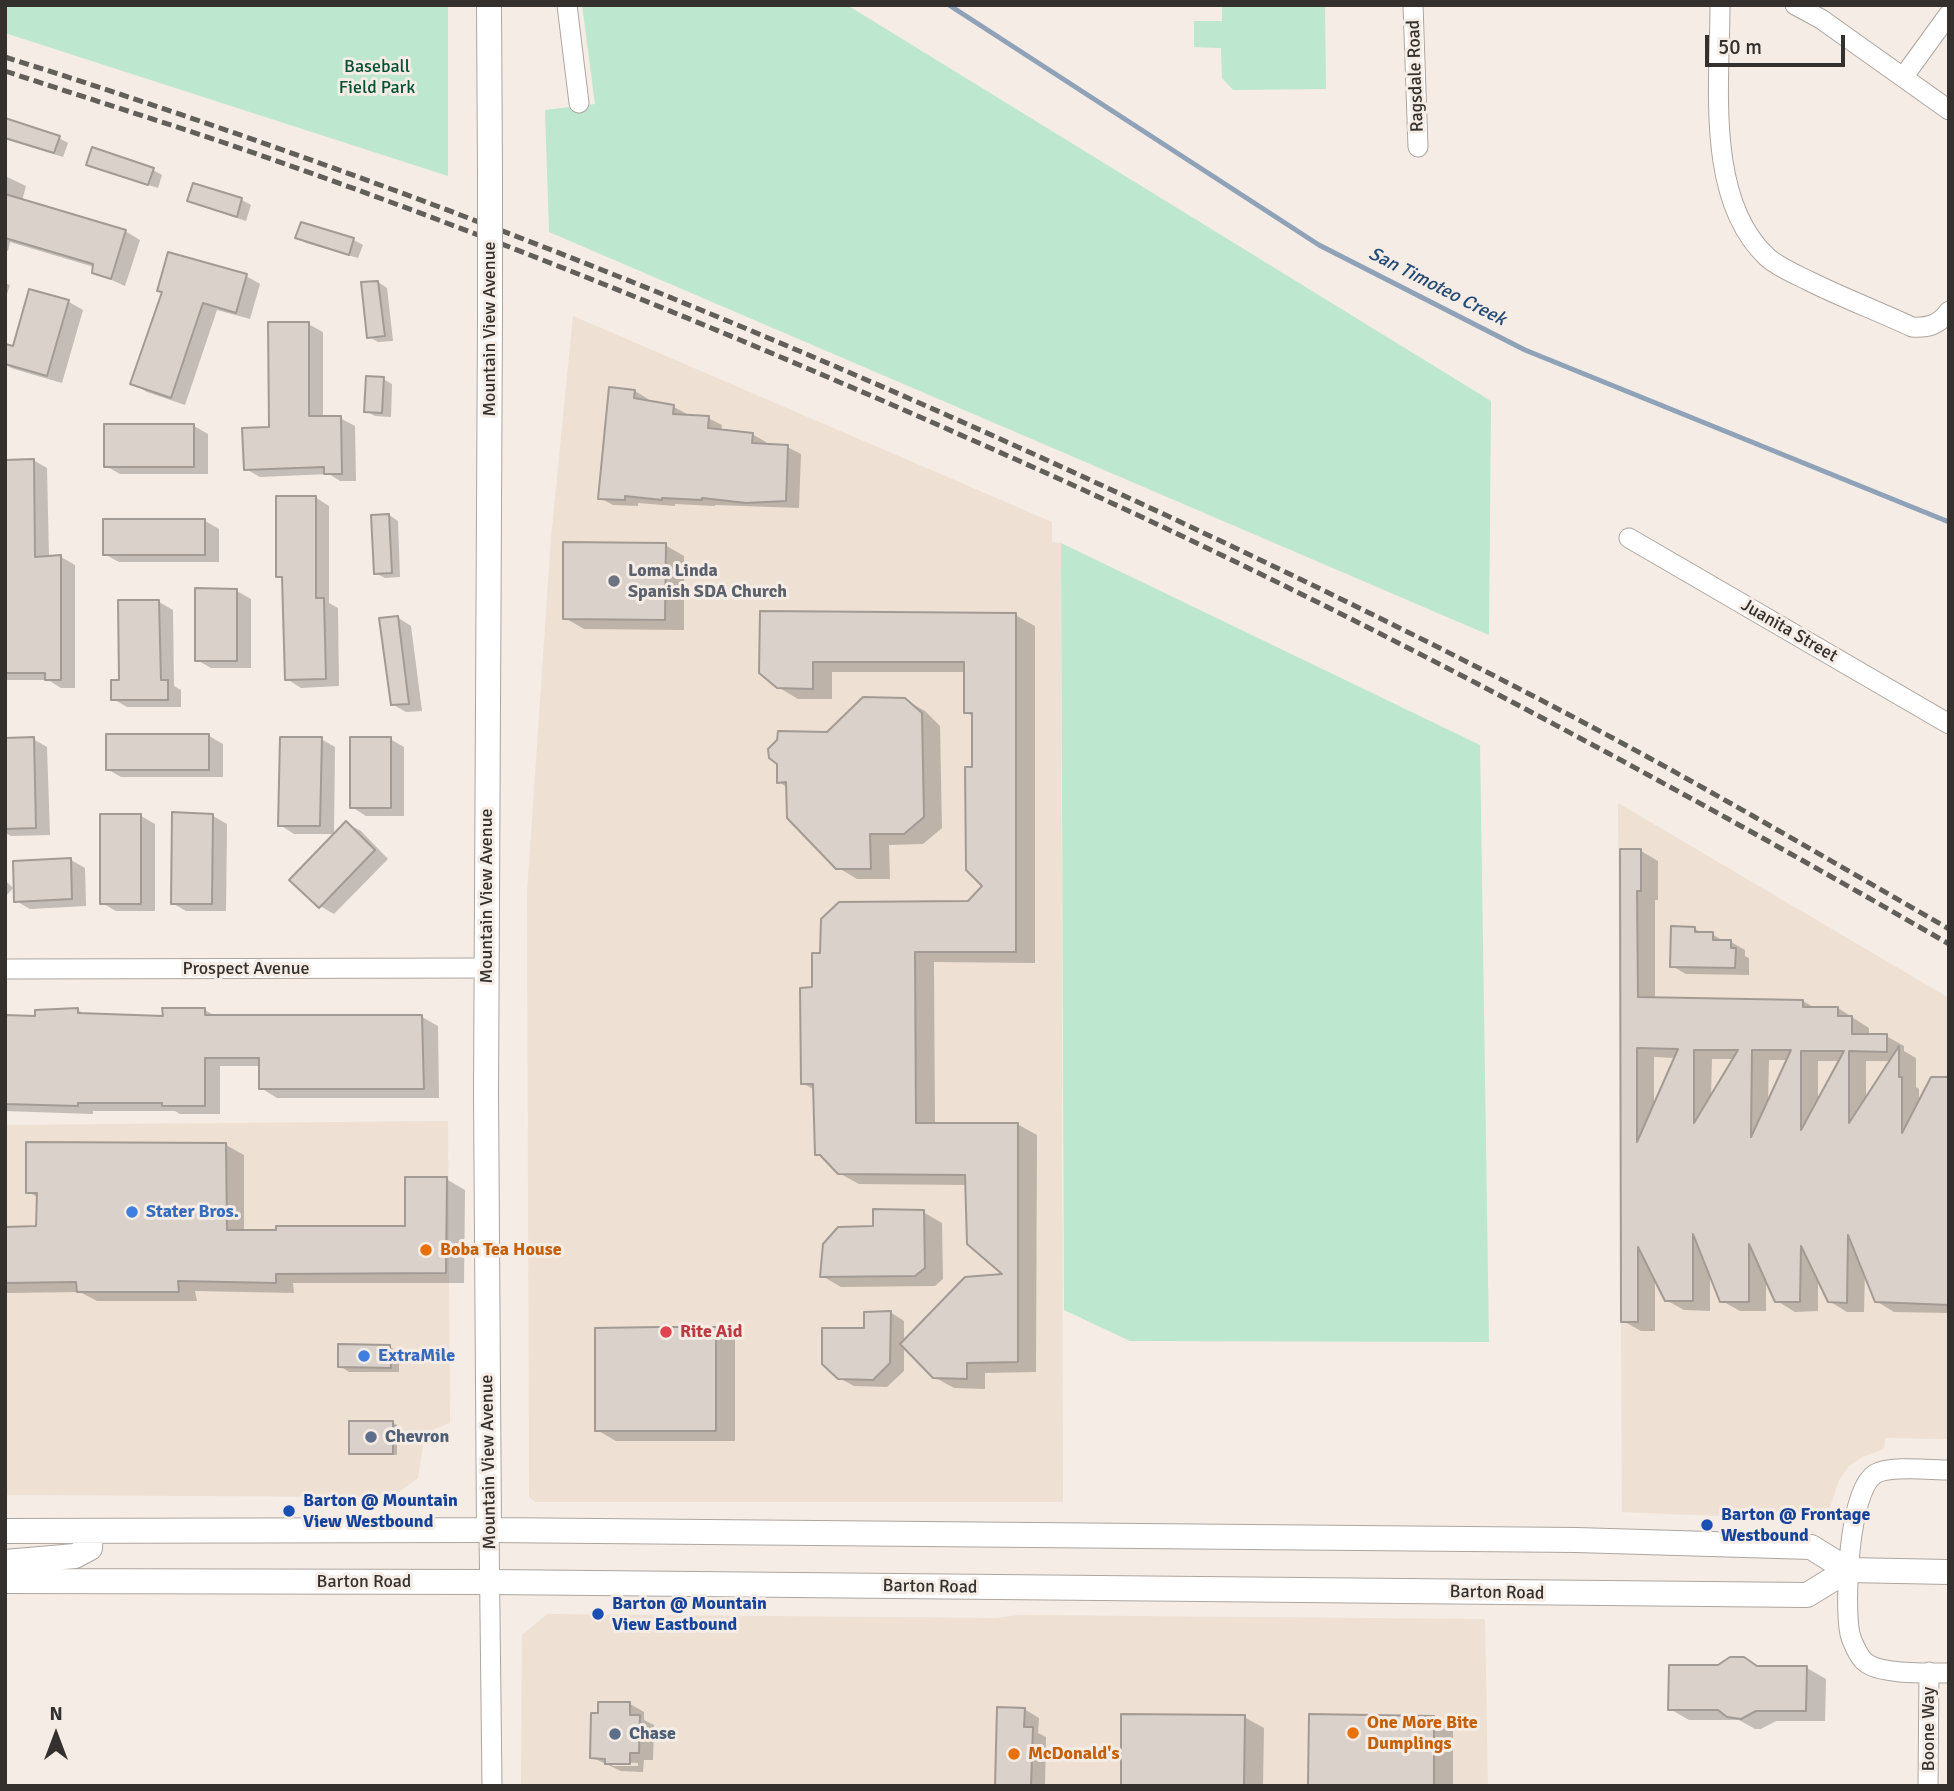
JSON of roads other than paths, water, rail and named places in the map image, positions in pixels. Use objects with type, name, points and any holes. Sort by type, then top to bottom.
[{"type":"main road","name":"Mountain View Avenue","points":[[489,5],[486,968],[489,1530]]},
{"type":"main road","points":[[5,1531],[489,1530],[1335,1537],[1784,1546],[1811,1547],[1848,1570],[1949,1572]]},
{"type":"main road","points":[[5,1562],[75,1556],[90,1548],[91,1531]]},
{"type":"main road","name":"Barton Road","points":[[5,1581],[1807,1595],[1848,1570]]},
{"type":"street","points":[[567,5],[579,103]]},
{"type":"street","name":"Ragsdale Road","points":[[1413,5],[1418,147]]},
{"type":"street","points":[[1720,5],[1723,164],[1738,219],[1768,258],[1792,273],[1912,327],[1926,328],[1935,325],[1949,311]]},
{"type":"street","points":[[1795,5],[1821,19],[1949,110]]},
{"type":"street","points":[[1904,76],[1949,14]]},
{"type":"street","name":"Juanita Street","points":[[1629,538],[1949,724]]},
{"type":"street","name":"Prospect Avenue","points":[[5,969],[486,968]]},
{"type":"street","points":[[1949,1470],[1891,1469],[1874,1474],[1858,1498],[1848,1570],[1851,1637],[1863,1661],[1873,1667],[1949,1673]]},
{"type":"street","name":"Mountain View Avenue","points":[[489,1530],[492,1583],[492,1786]]},
{"type":"street","name":"Boone Way","points":[[1928,1786],[1929,1672]]},
{"type":"waterway","name":"San Timoteo Creek","points":[[949,5],[1319,245],[1525,350],[1949,522]]},
{"type":"railway","points":[[5,57],[275,147],[408,195],[673,299],[935,410],[1198,530],[1463,660],[1684,777],[1949,929]]},
{"type":"railway","points":[[5,71],[219,141],[431,217],[745,342],[1055,477],[1283,585],[1508,700],[1730,820],[1949,944]]},
{"type":"place","name":"Loma Linda Spanish SDA Church","points":[[614,581]]},
{"type":"place","name":"Stater Bros.","points":[[132,1212]]},
{"type":"place","name":"Boba Tea House","points":[[426,1250]]},
{"type":"place","name":"Rite Aid","points":[[666,1332]]},
{"type":"place","name":"ExtraMile","points":[[364,1356]]},
{"type":"place","name":"Chevron","points":[[371,1437]]},
{"type":"place","name":"Barton @ Mountain View Westbound","points":[[289,1511]]},
{"type":"place","name":"Barton @ Frontage Westbound","points":[[1707,1525]]},
{"type":"place","name":"Barton @ Mountain View Eastbound","points":[[598,1614]]},
{"type":"place","name":"One More Bite Dumplings","points":[[1353,1733]]},
{"type":"place","name":"Chase","points":[[615,1734]]},
{"type":"place","name":"McDonald's","points":[[1014,1754]]},
{"type":"park label","name":"Baseball Field Park","points":[[377,77]]}]
